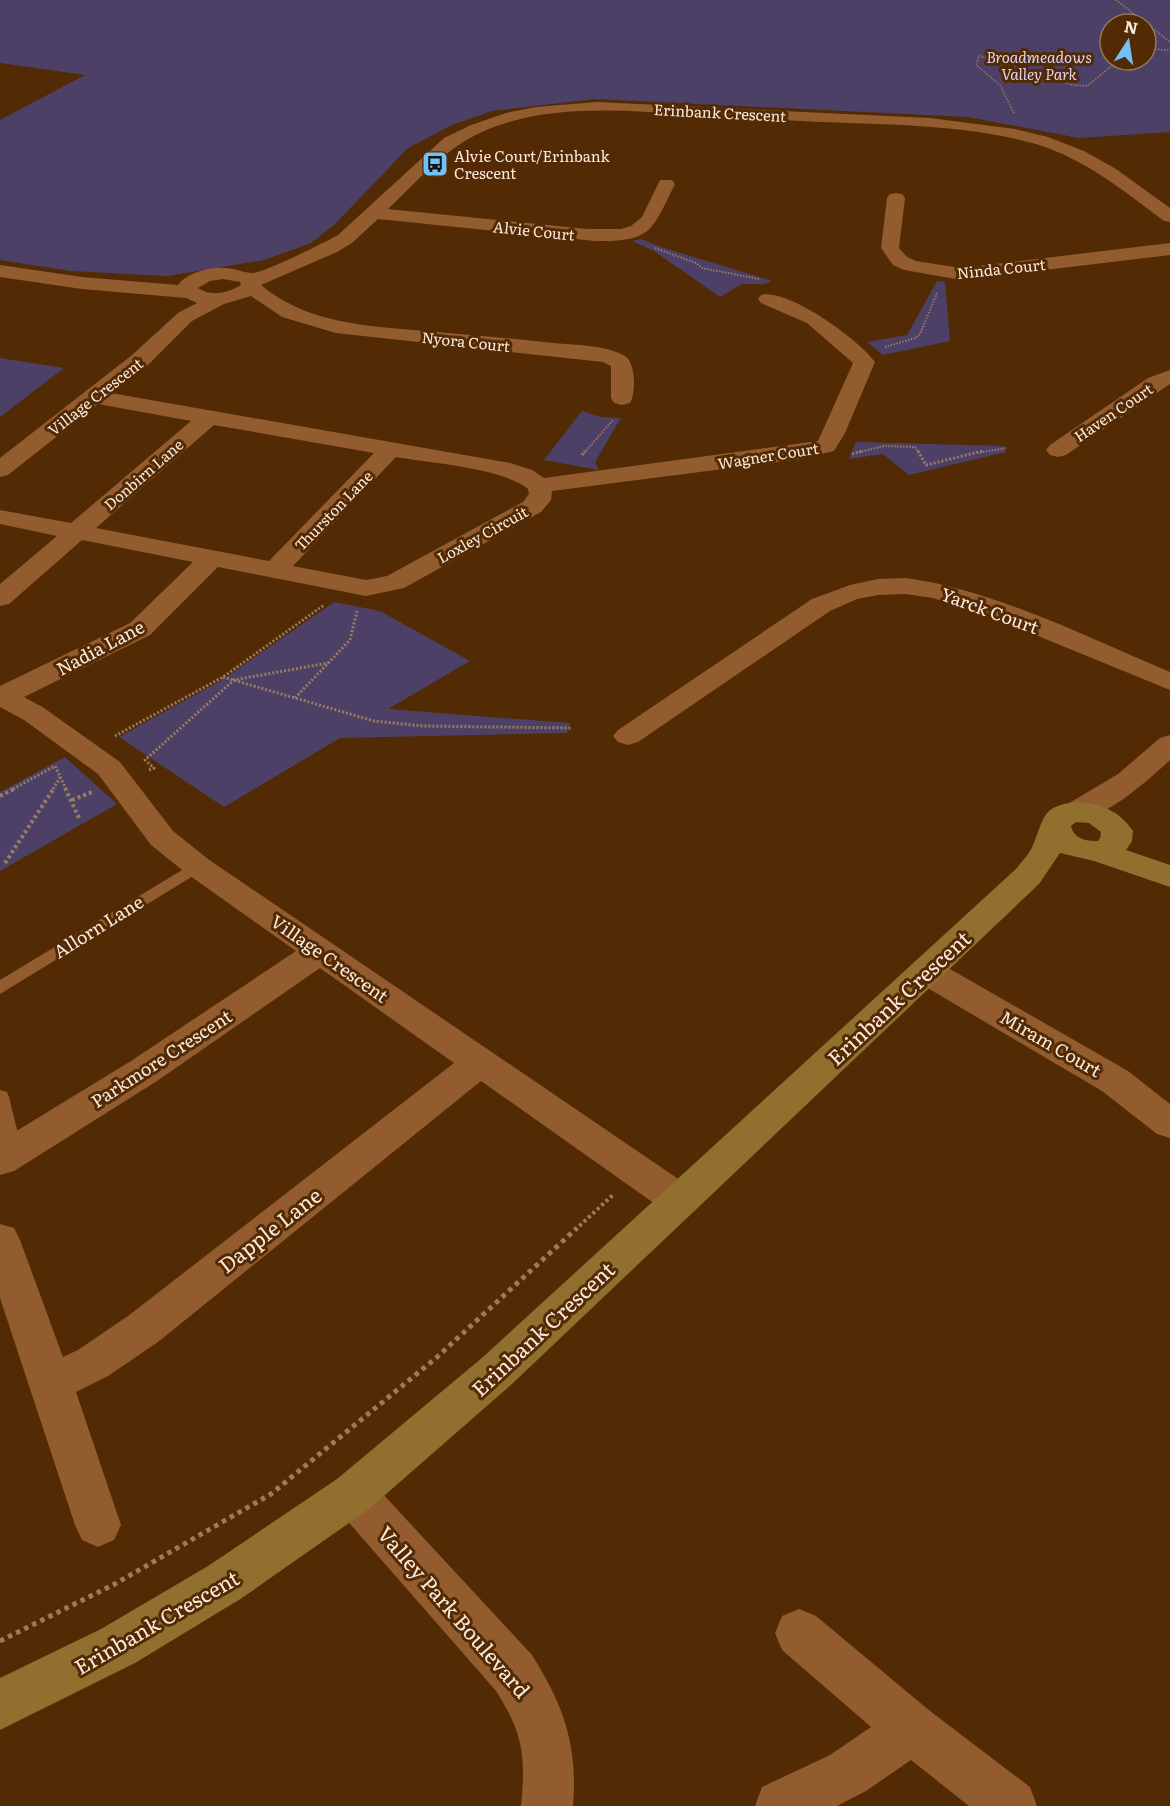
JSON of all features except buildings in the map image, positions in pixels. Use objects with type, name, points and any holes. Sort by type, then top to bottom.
[{"type":"street","name":"Erinbank Crescent","points":[[226,298],[248,290],[251,284],[345,239],[450,142],[463,134],[511,118],[559,109],[644,107],[953,125],[1011,133],[1083,155],[1170,218]]},
{"type":"street","name":"Alvie Court","points":[[375,213],[587,235],[621,234],[638,229],[649,220],[666,184]]},
{"type":"street","name":"Ninda Court","points":[[896,198],[890,248],[892,254],[911,266],[945,273],[980,272],[1170,249]]},
{"type":"street","name":"Erinbank Crescent","points":[[193,289],[213,274],[233,274],[295,262]]},
{"type":"street","points":[[0,271],[116,285],[193,289]]},
{"type":"street","name":"Nyora Court","points":[[233,274],[248,278],[260,296],[318,322],[346,328],[609,357],[620,362],[621,366],[618,408]]},
{"type":"street","name":"Nyora Court","points":[[193,289],[226,298],[278,306]]},
{"type":"street","name":"Village Crescent","points":[[185,317],[193,289]]},
{"type":"street","points":[[764,289],[814,319],[861,357]]},
{"type":"street","name":"Village Crescent","points":[[0,470],[140,360],[185,317],[226,298]]},
{"type":"street","name":"Wagner Court","points":[[538,486],[801,452],[826,446],[834,433],[862,368],[864,362],[861,357]]},
{"type":"street","name":"Haven Court","points":[[1058,450],[1170,376]]},
{"type":"street","name":"Loxley Circuit","points":[[0,517],[366,588],[388,584],[532,507],[538,502],[540,496],[538,486],[532,478],[510,470],[94,397]]},
{"type":"street","name":"Donbirn Lane","points":[[0,598],[209,417]]},
{"type":"street","name":"Thurston Lane","points":[[274,571],[391,449]]},
{"type":"street","name":"Nadia Lane","points":[[1,696],[141,629],[212,558]]},
{"type":"street","name":"Yarck Court","points":[[628,736],[821,605],[837,596],[880,587],[925,588],[964,597],[1170,682]]},
{"type":"street","name":"Village Crescent","points":[[1,696],[34,714],[109,768],[162,838],[197,866],[679,1200]]},
{"type":"street","points":[[1066,820],[1129,781],[1170,744]]},
{"type":"street","points":[[1103,841],[1129,781]]},
{"type":"street","points":[[1066,820],[1097,814],[1103,841],[1170,876]]},
{"type":"street","name":"Erinbank Crescent","points":[[0,1706],[118,1646],[157,1623],[225,1582],[353,1494],[498,1370],[1028,876],[1066,820]]},
{"type":"street","name":"Erinbank Crescent","points":[[1028,876],[1103,841]]},
{"type":"street","points":[[1103,841],[1170,865]]},
{"type":"street","name":"Parkmore Crescent","points":[[6,1157],[144,1071],[320,951]]},
{"type":"street","name":"Miram Court","points":[[926,971],[1115,1081],[1170,1124]]},
{"type":"street","name":"Dapple Lane","points":[[51,1383],[93,1363],[143,1329],[479,1063]]},
{"type":"street","points":[[0,1240],[98,1525]]},
{"type":"street","name":"Valley Park Boulevard","points":[[353,1494],[514,1673],[532,1701],[547,1739],[550,1778],[547,1806]]},
{"type":"street","points":[[799,1633],[912,1729],[1011,1806]]},
{"type":"street","points":[[781,1806],[848,1773],[912,1729]]},
{"type":"lane","name":"Allorn Lane","points":[[0,988],[197,866]]},
{"type":"lane","points":[[0,1097],[6,1157]]},
{"type":"path","points":[[1116,0],[1170,42]]},
{"type":"path","points":[[1011,133],[1019,126],[1009,96],[993,76],[976,64],[979,56],[1024,68],[1072,85],[1087,86],[1104,72]]},
{"type":"path","points":[[653,247],[696,263],[702,268],[764,289]]},
{"type":"path","points":[[861,357],[874,350],[915,338],[920,334],[945,273]]},
{"type":"path","points":[[599,478],[592,468],[579,458],[618,408]]},
{"type":"path","points":[[826,446],[848,454],[884,446],[915,447],[926,465],[998,448],[1007,448]]},
{"type":"path","points":[[114,736],[223,677],[327,603]]},
{"type":"path","points":[[295,698],[350,640],[358,604]]},
{"type":"path","points":[[72,800],[154,768],[145,760],[234,680],[328,663]]},
{"type":"path","points":[[223,677],[363,719],[395,724],[572,728]]},
{"type":"path","points":[[0,796],[55,766],[80,820]]},
{"type":"path","points":[[5,863],[61,776]]},
{"type":"path","points":[[0,1641],[113,1585],[271,1494],[436,1358],[610,1198],[641,1174]]},
{"type":"green space","name":"Broadmeadows Valley Park","points":[[0,0],[1170,0],[1170,132],[1079,138],[968,117],[594,99],[492,111],[452,125],[408,148],[335,224],[311,243],[264,260],[167,276],[71,271],[0,260],[0,120],[85,75],[0,63]]},
{"type":"green space","points":[[641,239],[772,281],[765,284],[742,284],[720,297],[654,251],[632,241]]},
{"type":"green space","points":[[937,281],[945,282],[950,341],[883,355],[867,342],[907,335]]},
{"type":"green space","points":[[0,358],[64,368],[0,417]]},
{"type":"green space","points":[[582,411],[601,417],[621,418],[595,462],[599,470],[544,460]]},
{"type":"green space","points":[[856,442],[1004,446],[1006,452],[909,475],[883,454],[849,459]]},
{"type":"green space","points":[[334,602],[380,611],[470,661],[388,709],[570,723],[567,733],[340,738],[224,807],[119,737],[222,680]]},
{"type":"green space","points":[[65,757],[117,804],[0,871],[0,792]]},
{"type":"place","name":"Alvie Court/Erinbank Crescent","points":[[435,164]]}]
